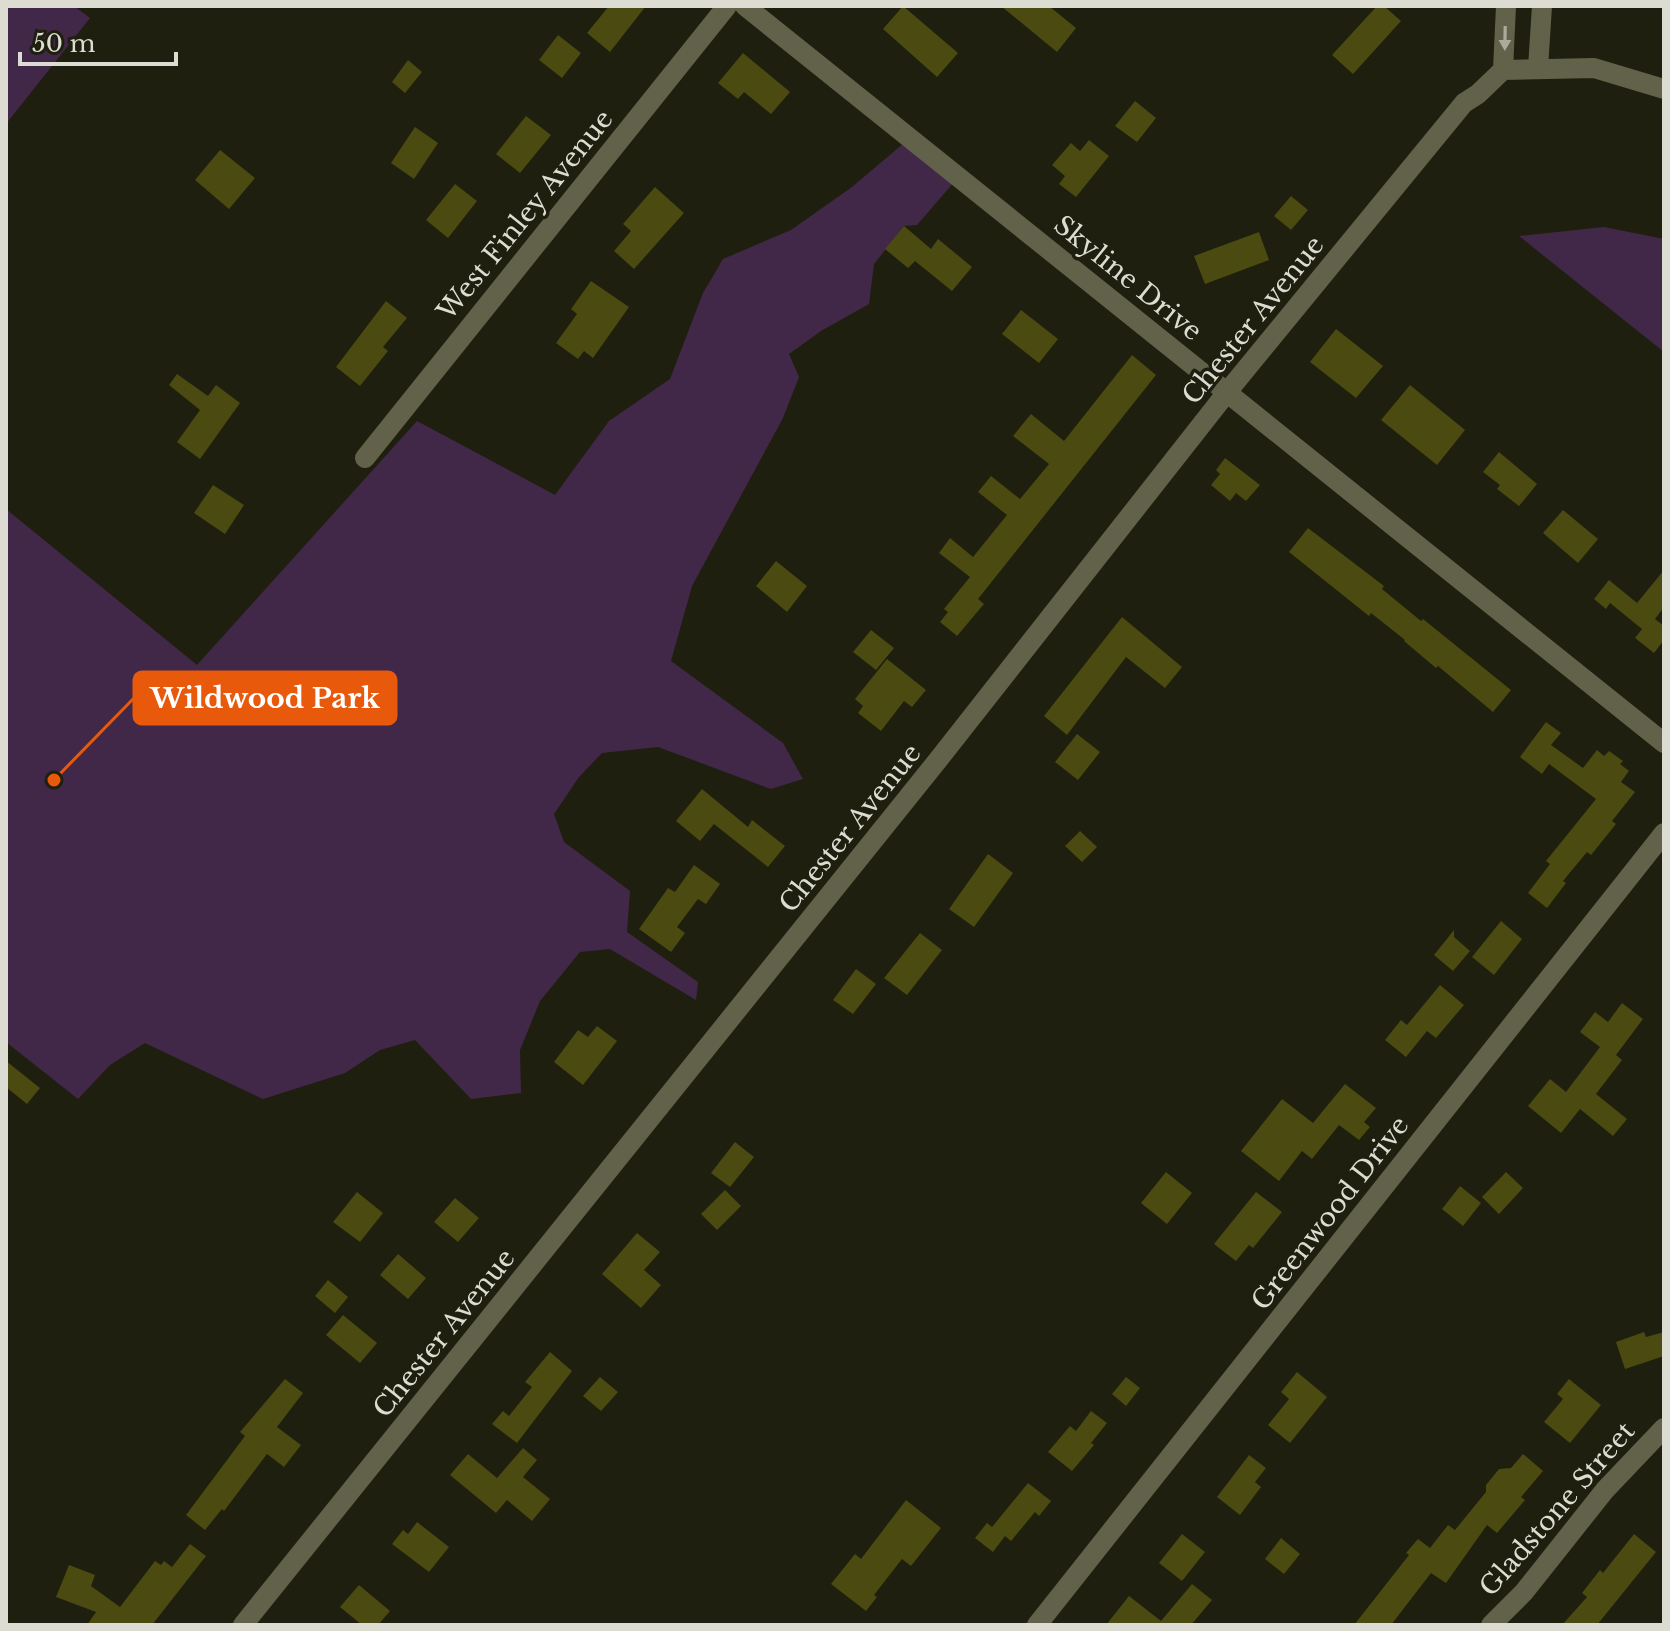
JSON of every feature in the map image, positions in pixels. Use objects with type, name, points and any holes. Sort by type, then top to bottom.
[{"type":"street","name":"West Finley Avenue","points":[[365,458],[727,6]]},
{"type":"street","name":"Skyline Drive","points":[[745,6],[1664,743]]},
{"type":"street","points":[[1506,6],[1503,70],[1594,68],[1664,89]]},
{"type":"street","points":[[1538,68],[1542,6]]},
{"type":"street","name":"Chester Avenue","points":[[243,1625],[947,749],[1228,391],[1464,103],[1503,70]]},
{"type":"street","name":"Greenwood Drive","points":[[1037,1625],[1664,833]]},
{"type":"street","name":"Gladstone Street","points":[[1491,1625],[1524,1592],[1605,1490],[1664,1428]]},
{"type":"shaded area","points":[[6,6],[74,6],[90,18],[6,124]]},
{"type":"shaded area","points":[[904,143],[955,181],[917,225],[904,226],[874,264],[869,304],[821,331],[789,354],[799,377],[783,418],[692,586],[671,661],[783,743],[803,779],[771,789],[658,747],[602,753],[579,777],[554,814],[564,842],[630,891],[627,932],[698,982],[696,1000],[610,949],[580,952],[540,1001],[520,1050],[521,1093],[471,1099],[415,1040],[380,1050],[345,1073],[263,1099],[145,1043],[110,1065],[78,1099],[6,1042],[6,509],[197,665],[417,421],[555,495],[609,421],[670,379],[703,293],[723,259],[791,230],[852,187]]},
{"type":"shaded area","points":[[1604,227],[1664,239],[1664,352],[1519,236]]},
{"type":"building","points":[[609,6],[646,6],[610,52],[587,33]]},
{"type":"building","points":[[903,6],[958,53],[937,77],[883,29]]},
{"type":"building","points":[[1001,6],[1049,6],[1076,28],[1057,52]]},
{"type":"building","points":[[1377,6],[1384,6],[1401,21],[1353,74],[1332,55]]},
{"type":"building","points":[[558,35],[581,53],[562,78],[539,60]]},
{"type":"building","points":[[743,53],[790,92],[771,114],[744,92],[738,99],[718,83]]},
{"type":"building","points":[[408,60],[422,72],[405,93],[392,82]]},
{"type":"building","points":[[1135,101],[1156,118],[1137,142],[1115,126]]},
{"type":"building","points":[[526,116],[551,135],[520,173],[496,154]]},
{"type":"building","points":[[415,127],[438,143],[414,179],[391,163]]},
{"type":"building","points":[[1089,140],[1109,156],[1076,197],[1059,184],[1065,176],[1052,165],[1071,143],[1080,151]]},
{"type":"building","points":[[220,150],[255,178],[229,209],[195,180]]},
{"type":"building","points":[[455,184],[477,201],[448,238],[426,220]]},
{"type":"building","points":[[655,187],[684,213],[634,269],[614,251],[631,231],[623,224]]},
{"type":"building","points":[[1291,196],[1308,210],[1291,230],[1274,216]]},
{"type":"building","points":[[904,226],[931,249],[938,239],[972,267],[952,291],[915,261],[908,268],[885,249]]},
{"type":"building","points":[[1259,232],[1269,260],[1205,284],[1194,256]]},
{"type":"building","points":[[591,281],[629,307],[593,358],[584,351],[578,359],[556,343],[577,314],[571,309]]},
{"type":"building","points":[[386,301],[407,318],[383,347],[388,351],[360,386],[336,367]]},
{"type":"building","points":[[1021,310],[1058,339],[1039,363],[1002,334]]},
{"type":"building","points":[[1336,329],[1383,366],[1356,398],[1310,362]]},
{"type":"building","points":[[1132,355],[1156,375],[978,599],[984,604],[957,636],[940,622],[948,612],[944,609],[970,577],[939,553],[950,538],[973,557],[1007,515],[978,492],[991,476],[1020,499],[1049,464],[1013,436],[1031,414],[1064,441]]},
{"type":"building","points":[[177,374],[208,396],[216,385],[240,403],[200,459],[177,442],[200,410],[169,385]]},
{"type":"building","points":[[1410,385],[1465,430],[1437,465],[1381,420]]},
{"type":"building","points":[[1499,452],[1537,484],[1519,506],[1497,489],[1500,485],[1483,472]]},
{"type":"building","points":[[1225,458],[1260,485],[1246,501],[1236,493],[1230,501],[1211,485],[1220,474],[1216,470]]},
{"type":"building","points":[[213,485],[244,505],[225,534],[194,513]]},
{"type":"building","points":[[1563,510],[1598,539],[1578,563],[1543,533]]},
{"type":"building","points":[[1308,528],[1511,690],[1493,712],[1371,613],[1369,616],[1289,552]]},
{"type":"building","points":[[776,561],[807,586],[787,612],[756,586]]},
{"type":"building","points":[[1664,570],[1664,607],[1655,619],[1664,626],[1664,640],[1654,653],[1635,638],[1642,629],[1610,603],[1606,609],[1594,599],[1609,580],[1637,603]]},
{"type":"building","points":[[1122,617],[1182,667],[1165,688],[1126,657],[1067,735],[1044,716]]},
{"type":"building","points":[[871,630],[894,648],[876,670],[853,652]]},
{"type":"building","points":[[887,659],[926,690],[912,707],[904,701],[881,731],[858,713],[863,706],[855,699]]},
{"type":"building","points":[[1546,722],[1561,733],[1551,745],[1583,768],[1597,750],[1604,756],[1609,751],[1623,761],[1620,764],[1629,771],[1621,782],[1635,792],[1612,821],[1616,824],[1591,855],[1587,852],[1563,881],[1566,883],[1547,908],[1528,893],[1550,864],[1546,861],[1596,799],[1549,764],[1542,774],[1520,757]]},
{"type":"building","points":[[1077,734],[1100,752],[1078,780],[1055,762]]},
{"type":"building","points":[[702,789],[748,827],[752,820],[785,846],[768,867],[714,824],[700,841],[676,821]]},
{"type":"building","points":[[1080,831],[1097,847],[1082,862],[1065,846]]},
{"type":"building","points":[[988,854],[1013,873],[974,927],[949,909]]},
{"type":"building","points":[[694,865],[720,884],[706,904],[698,899],[677,927],[685,933],[671,952],[639,929],[668,888],[675,892]]},
{"type":"building","points":[[1501,921],[1522,939],[1494,975],[1472,957]]},
{"type":"building","points":[[1454,930],[1454,937],[1470,951],[1453,971],[1434,955]]},
{"type":"building","points":[[920,933],[942,950],[907,995],[884,978]]},
{"type":"building","points":[[856,969],[876,984],[853,1014],[833,1000]]},
{"type":"building","points":[[1440,985],[1464,1005],[1436,1038],[1427,1031],[1406,1057],[1385,1040],[1401,1020],[1407,1025]]},
{"type":"building","points":[[1622,1003],[1643,1019],[1616,1055],[1622,1060],[1596,1094],[1627,1119],[1613,1136],[1580,1109],[1561,1133],[1528,1106],[1550,1079],[1566,1092],[1600,1047],[1580,1032],[1595,1012],[1608,1022]]},
{"type":"building","points":[[597,1026],[617,1041],[583,1085],[554,1062],[578,1030],[588,1037]]},
{"type":"building","points":[[6,1061],[40,1088],[27,1104],[6,1087]]},
{"type":"building","points":[[1345,1084],[1376,1108],[1364,1122],[1370,1127],[1359,1140],[1339,1125],[1312,1159],[1302,1151],[1279,1181],[1241,1151],[1282,1099],[1313,1123]]},
{"type":"building","points":[[735,1142],[754,1157],[730,1187],[711,1173]]},
{"type":"building","points":[[1166,1172],[1192,1193],[1167,1224],[1141,1203]]},
{"type":"building","points":[[1506,1172],[1523,1188],[1499,1214],[1482,1197]]},
{"type":"building","points":[[1460,1186],[1481,1203],[1463,1226],[1442,1209]]},
{"type":"building","points":[[725,1190],[741,1206],[717,1230],[701,1214]]},
{"type":"building","points":[[357,1192],[383,1213],[360,1242],[333,1222]]},
{"type":"building","points":[[1256,1192],[1282,1212],[1253,1248],[1249,1245],[1236,1261],[1214,1244]]},
{"type":"building","points":[[455,1198],[479,1218],[458,1242],[434,1222]]},
{"type":"building","points":[[637,1233],[660,1252],[644,1270],[661,1285],[641,1308],[602,1274]]},
{"type":"building","points":[[398,1254],[426,1278],[408,1299],[380,1275]]},
{"type":"building","points":[[328,1280],[348,1297],[335,1313],[315,1296]]},
{"type":"building","points":[[343,1315],[377,1343],[360,1363],[326,1335]]},
{"type":"building","points":[[1644,1332],[1646,1337],[1664,1332],[1664,1356],[1625,1369],[1616,1342]]},
{"type":"building","points":[[550,1352],[572,1371],[517,1443],[492,1424],[503,1411],[509,1416],[532,1387],[525,1382]]},
{"type":"building","points":[[1297,1372],[1327,1397],[1290,1443],[1268,1425],[1289,1399],[1281,1392]]},
{"type":"building","points":[[600,1377],[618,1392],[601,1411],[583,1396]]},
{"type":"building","points":[[1126,1377],[1140,1388],[1126,1406],[1112,1394]]},
{"type":"building","points":[[285,1379],[303,1393],[277,1427],[301,1445],[284,1467],[267,1454],[224,1511],[222,1509],[205,1530],[186,1515],[245,1436],[240,1432]]},
{"type":"building","points":[[1569,1379],[1601,1405],[1570,1443],[1544,1422],[1563,1399],[1557,1394]]},
{"type":"building","points":[[1091,1411],[1107,1423],[1091,1443],[1094,1445],[1072,1471],[1048,1452],[1070,1426],[1076,1431]]},
{"type":"building","points":[[523,1448],[537,1460],[523,1477],[550,1499],[532,1521],[507,1500],[496,1513],[450,1475],[468,1454],[497,1478]]},
{"type":"building","points":[[1523,1454],[1543,1471],[1521,1497],[1525,1500],[1497,1533],[1487,1525],[1446,1583],[1431,1573],[1391,1625],[1354,1625],[1418,1539],[1430,1548],[1448,1525],[1455,1530],[1486,1492],[1486,1485],[1499,1469],[1511,1468]]},
{"type":"building","points":[[1249,1455],[1266,1468],[1255,1482],[1261,1487],[1240,1515],[1217,1497]]},
{"type":"building","points":[[1028,1483],[1051,1501],[1039,1516],[1035,1512],[1011,1541],[1005,1536],[993,1552],[975,1538],[987,1523],[992,1527]]},
{"type":"building","points":[[906,1500],[941,1528],[911,1566],[902,1559],[874,1595],[877,1597],[866,1611],[831,1584],[855,1554],[861,1559]]},
{"type":"building","points":[[417,1522],[449,1547],[429,1572],[392,1544],[403,1530],[408,1534]]},
{"type":"building","points":[[1182,1534],[1205,1552],[1182,1581],[1159,1563]]},
{"type":"building","points":[[1634,1534],[1656,1552],[1597,1625],[1562,1625],[1587,1597],[1582,1593],[1600,1570],[1603,1573]]},
{"type":"building","points":[[1281,1538],[1300,1554],[1284,1574],[1265,1559]]},
{"type":"building","points":[[190,1544],[206,1556],[152,1625],[87,1625],[96,1612],[56,1597],[69,1565],[95,1575],[91,1586],[120,1607],[155,1561],[161,1565],[164,1561],[172,1567]]},
{"type":"building","points":[[1192,1584],[1212,1600],[1191,1625],[1106,1625],[1129,1596],[1161,1621]]},
{"type":"building","points":[[359,1585],[390,1611],[378,1625],[362,1625],[340,1607]]},
{"type":"place","name":"Wildwood Park","points":[[54,780]]}]
